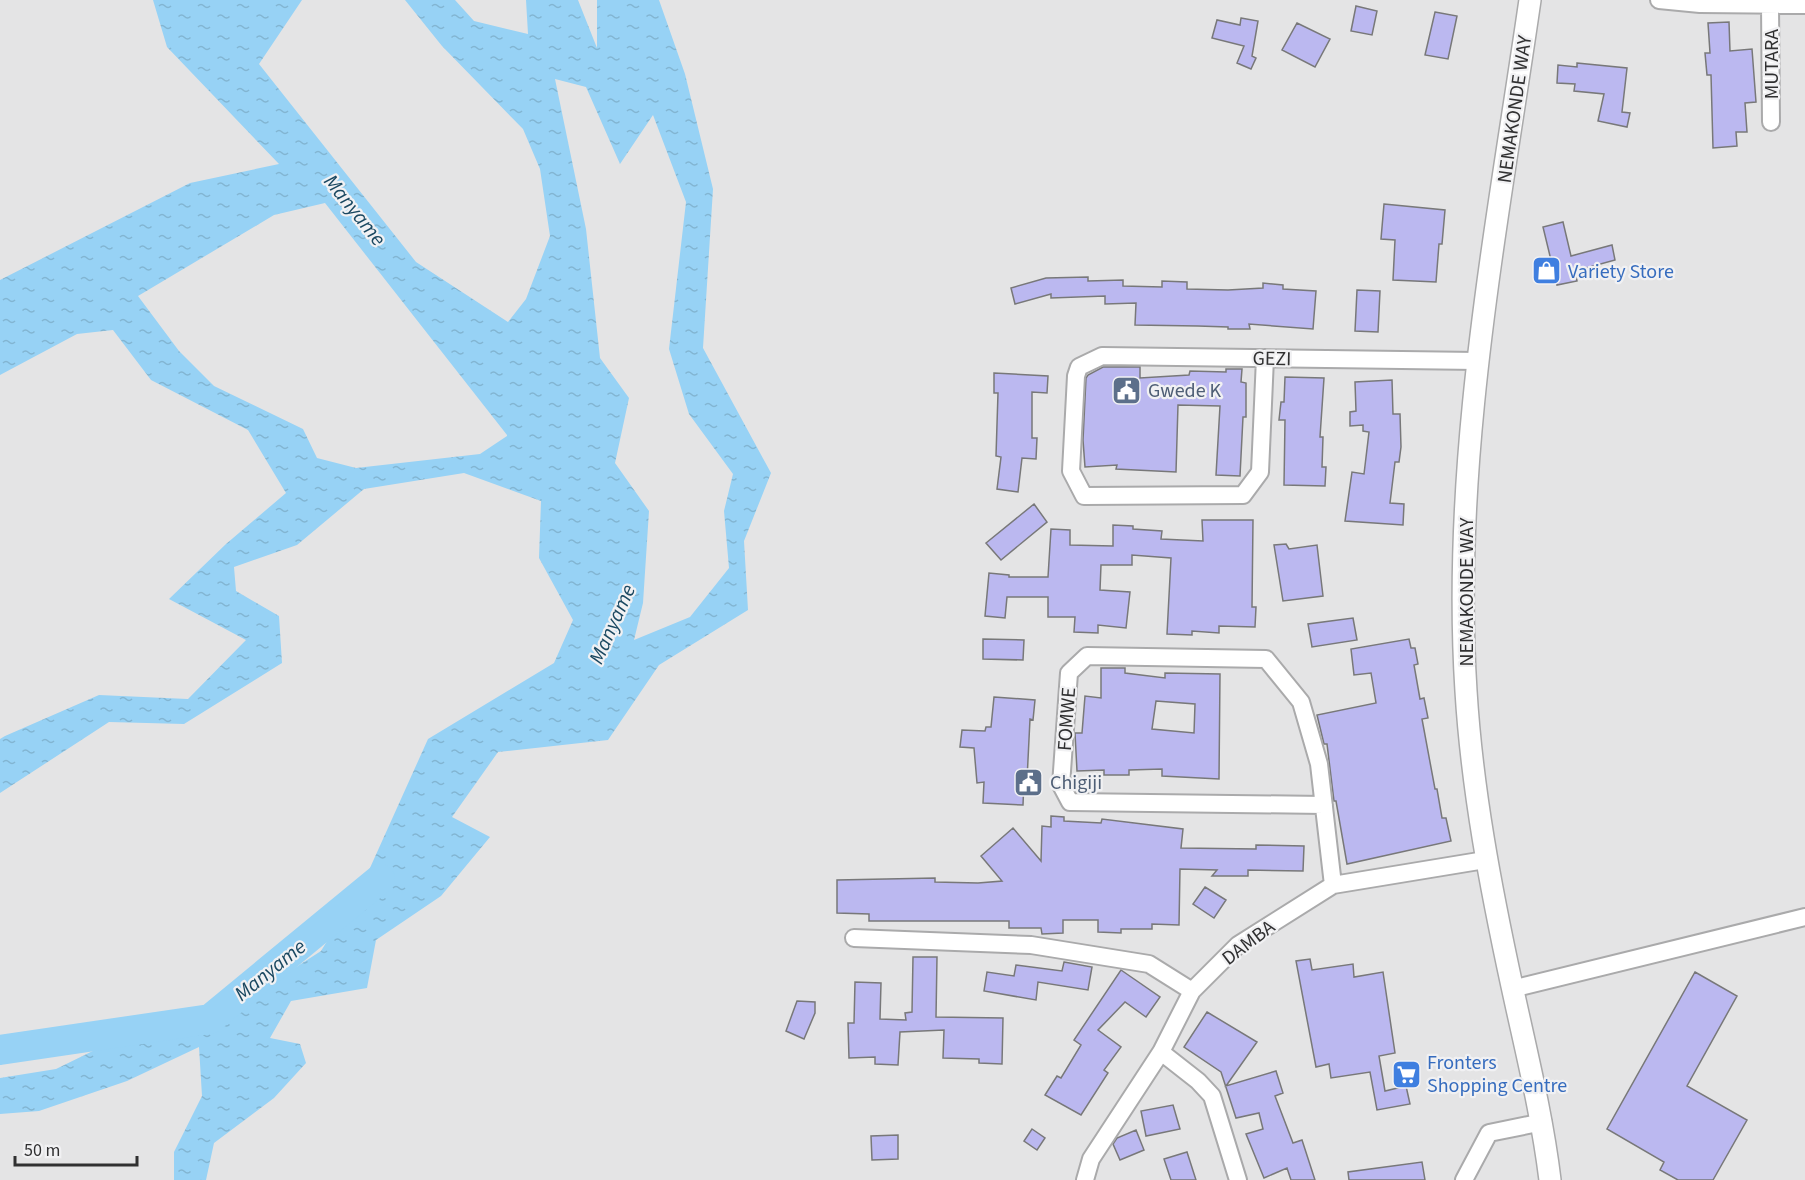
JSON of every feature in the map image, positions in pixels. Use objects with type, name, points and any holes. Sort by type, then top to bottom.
[{"type":"street","name":"NEMAKONDE WAY","points":[[1530,0],[1477,361],[1464,530],[1466,691],[1485,860],[1543,1122],[1550,1180]]},
{"type":"street","points":[[1659,0],[1805,5]]},
{"type":"street","name":"MUTARA","points":[[1770,5],[1771,122]]},
{"type":"street","name":"GEZI","points":[[1265,358],[1260,472],[1243,495],[1084,496],[1071,471],[1076,376],[1079,366],[1102,356],[1265,358],[1477,361]]},
{"type":"street","name":"FOMWE","points":[[1324,806],[1070,802],[1061,785],[1069,673],[1087,656],[1266,659],[1301,702],[1319,764],[1324,806],[1333,885]]},
{"type":"street","name":"DAMBA","points":[[1085,1180],[1091,1159],[1161,1052],[1192,991],[1238,945],[1333,885],[1485,860]]},
{"type":"street","points":[[1512,989],[1805,917]]},
{"type":"street","points":[[855,939],[1031,945],[1149,964],[1192,991]]},
{"type":"street","points":[[1161,1052],[1198,1081],[1212,1096],[1238,1180]]},
{"type":"street","points":[[1464,1180],[1489,1133],[1543,1122]]},
{"type":"water","points":[[153,0],[302,0],[259,64],[416,262],[508,322],[526,299],[550,236],[540,169],[523,129],[442,46],[405,0],[455,0],[474,21],[528,34],[526,0],[578,0],[597,48],[597,0],[659,0],[685,74],[713,189],[703,348],[771,473],[744,541],[748,610],[659,665],[608,740],[498,752],[452,817],[490,837],[441,896],[376,940],[367,988],[291,1001],[270,1038],[300,1044],[306,1063],[274,1098],[214,1143],[206,1180],[174,1180],[174,1152],[202,1096],[199,1047],[127,1081],[39,1111],[0,1114],[0,1078],[56,1069],[154,1021],[208,1024],[321,951],[365,879],[428,739],[554,663],[573,620],[539,558],[541,501],[464,473],[364,489],[297,545],[234,567],[236,591],[279,616],[282,663],[184,724],[109,722],[0,793],[0,739],[99,695],[188,699],[246,640],[169,599],[226,544],[286,493],[248,430],[151,380],[113,330],[77,334],[0,375],[0,280],[190,183],[279,164],[167,47]],"holes":[[[555,79],[586,87],[620,164],[653,115],[686,202],[669,349],[689,414],[733,474],[724,511],[729,568],[690,617],[634,640],[643,603],[649,511],[615,463],[629,398],[600,358],[586,229]],[[325,203],[507,435],[507,436],[480,454],[356,468],[317,458],[303,429],[214,386],[179,351],[138,296],[274,215]]]},
{"type":"building","points":[[1356,6],[1377,11],[1372,35],[1351,31]]},
{"type":"building","points":[[1435,12],[1457,16],[1448,59],[1425,55]]},
{"type":"building","points":[[1241,18],[1258,21],[1252,56],[1256,58],[1251,69],[1237,63],[1244,46],[1212,38],[1217,20],[1240,25]]},
{"type":"building","points":[[1729,22],[1730,51],[1752,49],[1756,102],[1745,103],[1747,132],[1736,132],[1737,146],[1713,148],[1711,75],[1707,75],[1705,53],[1710,53],[1708,23]]},
{"type":"building","points":[[1297,23],[1330,39],[1315,67],[1282,50]]},
{"type":"building","points":[[1577,63],[1627,68],[1622,112],[1630,113],[1627,127],[1598,121],[1604,94],[1574,91],[1575,84],[1557,83],[1558,65],[1577,67]]},
{"type":"building","points":[[1384,204],[1445,210],[1436,282],[1393,280],[1395,240],[1381,239]]},
{"type":"building","points":[[1563,222],[1571,256],[1612,245],[1615,260],[1575,271],[1577,281],[1557,285],[1543,227]]},
{"type":"building","points":[[1088,277],[1088,281],[1123,280],[1123,286],[1162,287],[1162,281],[1187,282],[1187,289],[1228,290],[1263,288],[1263,283],[1283,285],[1283,289],[1316,291],[1313,329],[1249,324],[1250,329],[1135,325],[1136,303],[1105,304],[1105,296],[1051,298],[1051,294],[1015,304],[1011,288],[1046,278]]},
{"type":"building","points":[[1357,290],[1380,291],[1378,332],[1355,331]]},
{"type":"building","points":[[1103,367],[1140,367],[1140,378],[1189,375],[1190,371],[1226,372],[1226,369],[1242,369],[1241,382],[1246,383],[1246,417],[1243,417],[1240,476],[1216,475],[1220,406],[1178,405],[1176,472],[1116,469],[1117,465],[1085,467],[1083,440],[1086,378]]},
{"type":"building","points":[[994,373],[1048,376],[1047,393],[1032,392],[1032,438],[1037,438],[1036,459],[1022,458],[1018,492],[997,489],[1001,457],[996,456],[998,393],[994,393]]},
{"type":"building","points":[[1285,377],[1324,378],[1320,437],[1323,437],[1322,467],[1326,467],[1325,486],[1284,485],[1285,420],[1279,420],[1281,402],[1284,402]]},
{"type":"building","points":[[1392,380],[1393,414],[1400,414],[1401,447],[1399,462],[1395,462],[1390,503],[1404,504],[1403,525],[1345,521],[1352,472],[1364,474],[1369,432],[1363,431],[1363,425],[1350,426],[1350,412],[1356,411],[1355,382]]},
{"type":"building","points":[[1034,504],[1047,522],[1001,560],[986,543]]},
{"type":"building","points":[[1202,520],[1253,520],[1252,607],[1256,607],[1255,627],[1219,626],[1219,633],[1192,631],[1192,635],[1167,634],[1171,558],[1132,555],[1132,565],[1101,565],[1100,590],[1130,592],[1126,628],[1098,625],[1098,633],[1074,632],[1075,617],[1048,617],[1048,597],[1007,597],[1005,618],[985,616],[989,573],[1009,575],[1009,577],[1048,577],[1051,529],[1070,530],[1070,545],[1113,546],[1113,525],[1162,531],[1161,539],[1203,541]]},
{"type":"building","points":[[1286,544],[1289,549],[1317,545],[1323,596],[1283,601],[1274,545]]},
{"type":"building","points":[[1353,618],[1357,640],[1312,647],[1308,624]]},
{"type":"building","points":[[983,639],[1024,640],[1023,660],[983,659]]},
{"type":"building","points":[[1409,639],[1411,648],[1415,648],[1418,664],[1414,665],[1420,699],[1424,698],[1428,718],[1422,719],[1435,789],[1437,789],[1442,818],[1446,818],[1451,841],[1347,864],[1336,801],[1334,801],[1327,744],[1324,744],[1317,715],[1376,703],[1371,673],[1354,675],[1351,649]]},
{"type":"building","points":[[1101,668],[1125,668],[1125,673],[1165,678],[1165,673],[1220,674],[1219,779],[1162,776],[1162,769],[1129,770],[1129,775],[1104,775],[1104,770],[1077,771],[1075,733],[1082,733],[1085,696],[1101,698]],"holes":[[[1156,701],[1195,704],[1194,733],[1152,729]]]},
{"type":"building","points":[[994,697],[1035,700],[1033,720],[1030,719],[1027,780],[1024,780],[1023,805],[983,803],[984,782],[977,783],[974,748],[960,747],[962,730],[985,731],[986,727],[991,727]]},
{"type":"building","points":[[1051,816],[1064,817],[1064,821],[1101,823],[1102,819],[1183,829],[1181,848],[1256,849],[1256,845],[1304,846],[1303,871],[1248,870],[1248,876],[1212,876],[1217,870],[1180,869],[1179,925],[1152,924],[1152,929],[1121,929],[1121,933],[1098,932],[1098,920],[1063,920],[1063,933],[1042,934],[1041,928],[1009,928],[1009,921],[869,921],[869,914],[837,913],[837,880],[935,878],[935,882],[1002,881],[981,856],[1013,828],[1041,861],[1042,826],[1051,827]]},
{"type":"building","points":[[1205,887],[1226,900],[1214,918],[1193,904]]},
{"type":"building","points":[[913,957],[937,957],[936,1017],[1003,1018],[1002,1064],[979,1063],[979,1059],[943,1058],[944,1030],[900,1032],[898,1065],[875,1064],[875,1057],[849,1058],[848,1023],[854,1023],[855,982],[881,983],[880,1019],[906,1020],[905,1013],[912,1012]]},
{"type":"building","points":[[1310,959],[1312,970],[1353,964],[1354,977],[1383,972],[1395,1053],[1379,1056],[1385,1091],[1406,1086],[1410,1104],[1377,1110],[1370,1072],[1331,1078],[1329,1064],[1316,1067],[1296,961]]},
{"type":"building","points":[[1064,962],[1092,967],[1088,990],[1038,982],[1036,1000],[984,991],[987,972],[1014,976],[1016,965],[1062,971]]},
{"type":"building","points":[[1121,970],[1160,997],[1146,1017],[1125,1002],[1098,1030],[1121,1047],[1104,1070],[1108,1073],[1081,1115],[1045,1095],[1057,1076],[1061,1078],[1081,1045],[1074,1040]]},
{"type":"building","points":[[1695,972],[1737,996],[1687,1086],[1747,1120],[1713,1180],[1678,1180],[1660,1170],[1664,1162],[1607,1129]]},
{"type":"building","points":[[797,1001],[815,1002],[815,1013],[804,1039],[786,1031]]},
{"type":"building","points":[[1207,1012],[1257,1042],[1226,1086],[1276,1071],[1283,1093],[1275,1096],[1293,1143],[1302,1140],[1315,1180],[1291,1180],[1287,1168],[1264,1178],[1246,1134],[1263,1129],[1259,1113],[1236,1118],[1221,1072],[1184,1047]]},
{"type":"building","points":[[1173,1105],[1180,1129],[1146,1136],[1141,1111]]},
{"type":"building","points":[[1032,1129],[1045,1138],[1037,1150],[1024,1141]]},
{"type":"building","points":[[1136,1130],[1144,1150],[1120,1160],[1113,1144],[1117,1138]]},
{"type":"building","points":[[898,1135],[898,1159],[872,1160],[871,1136]]},
{"type":"building","points":[[1187,1152],[1196,1180],[1171,1180],[1164,1159]]},
{"type":"building","points":[[1422,1162],[1425,1180],[1349,1180],[1348,1172]]},
{"type":"waterway","name":"Manyame","points":[[0,1050],[210,1019],[380,879]]},
{"type":"place","name":"Variety Store","points":[[1547,271]]},
{"type":"place","name":"Gwede K","points":[[1127,390]]},
{"type":"place","name":"Chigiji","points":[[1029,782]]},
{"type":"place","name":"Fronters Shopping Centre","points":[[1406,1074]]}]
